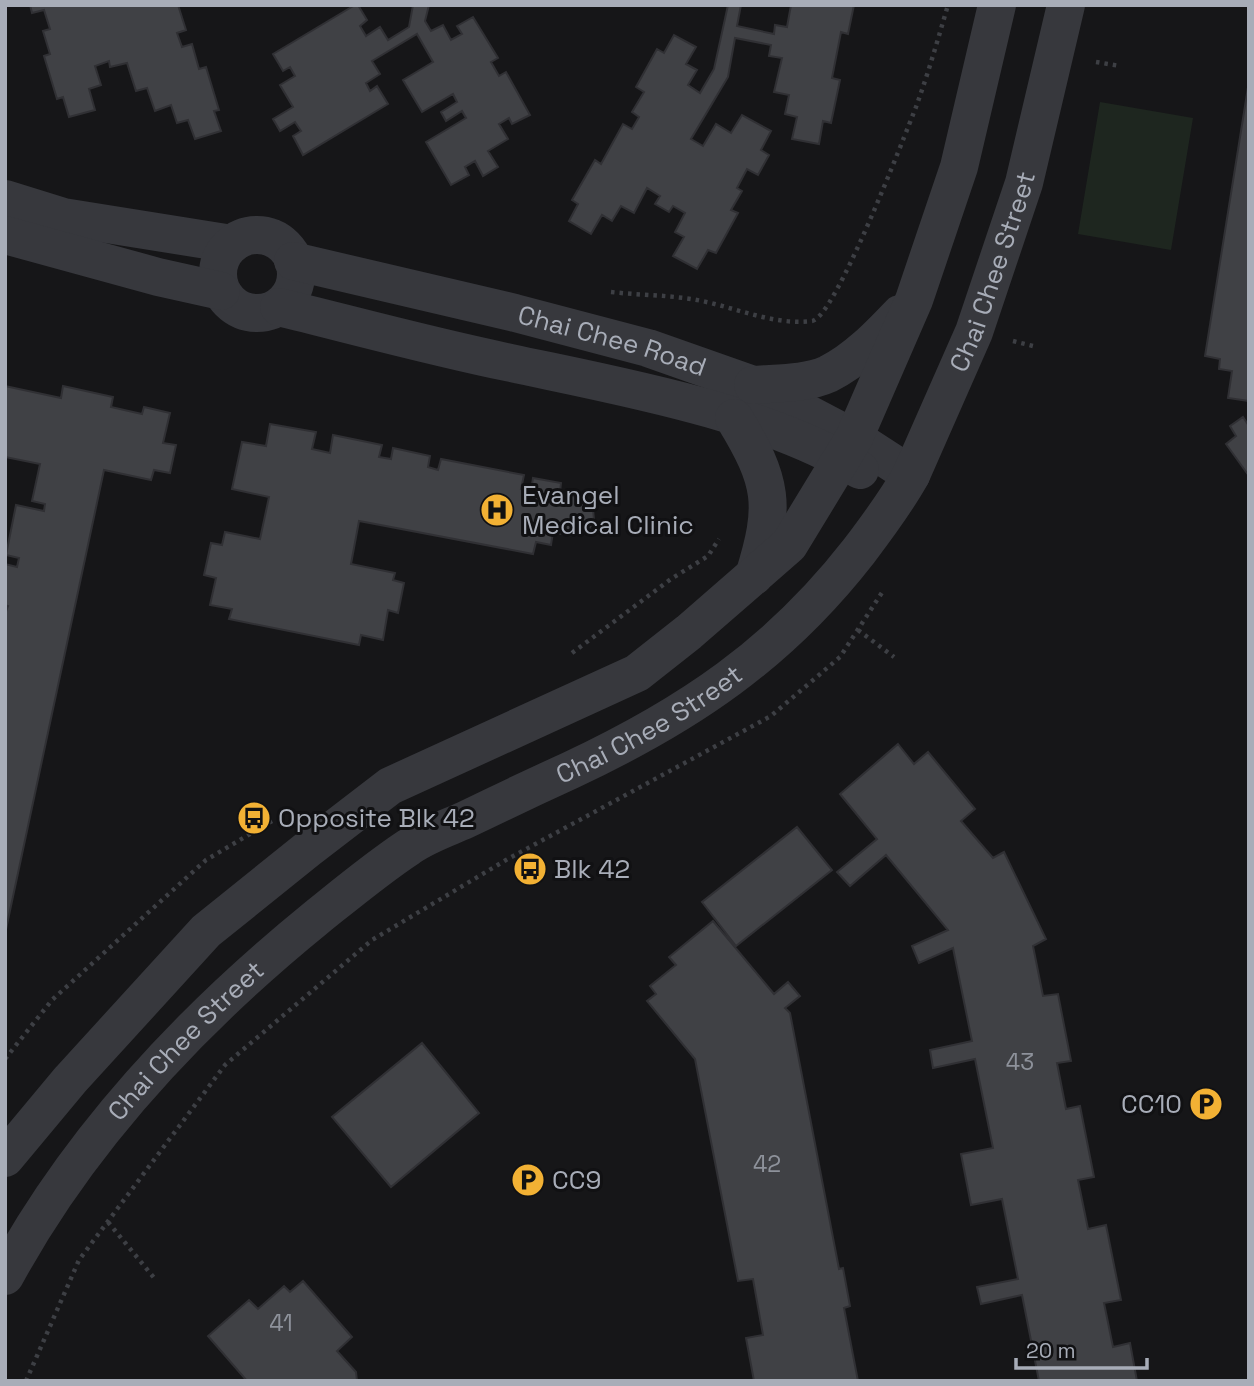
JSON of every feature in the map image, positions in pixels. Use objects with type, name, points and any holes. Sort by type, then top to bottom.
[{"type":"street","name":"Chai Chee Street","points":[[5,1158],[70,1080],[206,931],[390,786],[637,673],[689,632],[789,545],[848,449],[914,300],[958,167],[997,5]]},
{"type":"street","name":"Chai Chee Street","points":[[5,1276],[25,1240],[107,1124],[194,1027],[263,962],[412,845],[593,759],[673,717],[716,690],[761,656],[831,587],[906,484],[975,331],[1020,195],[1066,5]]},
{"type":"street","points":[[5,199],[63,217],[232,244]]},
{"type":"street","name":"Chai Chee Road","points":[[5,235],[158,278],[222,291],[229,302],[240,310],[253,314],[267,313],[279,307],[462,353],[642,391],[802,441],[848,449]]},
{"type":"street","points":[[222,291],[218,278],[219,264],[224,253],[243,237],[267,236],[288,250],[296,272],[295,285],[289,297],[279,307]]},
{"type":"street","name":"Chai Chee Road","points":[[293,261],[515,313],[648,348],[752,385],[906,484]]},
{"type":"street","points":[[752,385],[800,381],[828,374],[879,337],[914,300]]},
{"type":"street","points":[[734,418],[756,453],[765,481],[769,512],[766,538],[754,576]]},
{"type":"street","points":[[158,982],[194,1027]]},
{"type":"path","points":[[815,321],[822,316],[848,272],[916,107],[948,5]]},
{"type":"path","points":[[1094,61],[1120,66]]},
{"type":"path","points":[[26,1381],[79,1260],[225,1065],[372,940],[506,860],[771,716],[840,657],[880,599],[884,588]]},
{"type":"path","points":[[858,630],[894,657]]},
{"type":"path","points":[[108,1222],[155,1279]]},
{"type":"shaded area","points":[[1100,102],[1193,118],[1171,250],[1078,234]]},
{"type":"building","points":[[30,5],[178,5],[186,30],[177,33],[182,47],[192,44],[199,69],[206,67],[219,110],[214,111],[221,131],[195,139],[188,120],[177,123],[171,105],[155,111],[147,88],[136,91],[127,63],[110,67],[109,61],[95,66],[101,85],[89,89],[95,110],[69,117],[63,97],[57,99],[44,56],[50,54],[43,31],[50,29],[44,10],[32,13]]},
{"type":"building","points":[[358,5],[367,20],[360,26],[366,36],[380,27],[388,40],[409,27],[413,5],[429,5],[425,21],[431,31],[443,25],[451,40],[462,34],[457,26],[473,17],[498,58],[491,62],[499,76],[506,72],[530,115],[512,124],[509,118],[499,124],[508,139],[488,151],[498,167],[483,176],[475,161],[465,167],[469,175],[451,185],[426,142],[466,118],[462,111],[446,121],[441,112],[457,102],[453,94],[422,112],[403,80],[433,62],[417,34],[372,61],[380,74],[366,83],[370,91],[377,86],[388,104],[303,155],[293,136],[301,131],[295,122],[280,131],[273,119],[293,107],[280,85],[295,76],[290,67],[283,71],[273,54]]},
{"type":"building","points":[[728,5],[741,5],[737,26],[774,34],[775,25],[787,27],[791,5],[854,5],[848,34],[841,32],[832,78],[840,80],[831,123],[823,121],[819,144],[792,139],[797,117],[785,114],[789,95],[774,92],[782,58],[769,56],[771,45],[735,38],[728,77],[691,139],[703,146],[716,124],[731,133],[742,115],[771,131],[761,150],[769,155],[758,175],[747,169],[737,188],[742,191],[731,210],[738,213],[716,253],[708,250],[697,269],[673,256],[684,237],[675,232],[685,213],[673,206],[669,212],[655,204],[660,196],[647,188],[634,213],[621,206],[612,221],[602,215],[591,234],[569,221],[578,204],[572,200],[595,160],[601,164],[623,124],[632,129],[639,117],[632,112],[644,92],[636,87],[657,49],[664,53],[674,35],[696,47],[686,64],[697,70],[688,85],[700,93],[714,69]]},
{"type":"building","points":[[1249,81],[1249,401],[1228,398],[1232,371],[1219,369],[1220,359],[1205,356]]},
{"type":"building","points":[[5,386],[61,398],[63,386],[113,397],[111,407],[142,414],[144,407],[170,413],[163,443],[176,445],[170,473],[154,470],[151,480],[104,470],[5,934],[5,614],[8,606],[5,605],[5,564],[17,567],[19,558],[6,555],[16,505],[44,511],[45,504],[32,501],[40,464],[5,457]]},
{"type":"building","points":[[1243,417],[1249,426],[1249,476],[1226,444],[1236,436],[1230,426]]},
{"type":"building","points":[[270,424],[316,432],[312,449],[330,453],[333,435],[382,445],[379,457],[391,459],[393,448],[430,456],[428,467],[438,470],[441,459],[524,475],[521,489],[531,491],[533,478],[561,483],[560,492],[587,500],[593,509],[594,520],[589,529],[580,535],[553,532],[551,545],[536,542],[533,554],[359,521],[351,564],[395,573],[393,580],[404,583],[398,613],[388,610],[383,640],[361,635],[359,645],[229,619],[232,609],[210,605],[216,578],[204,575],[211,543],[222,545],[225,532],[260,539],[269,497],[232,489],[242,442],[266,446]]},
{"type":"building","points":[[898,744],[914,764],[928,752],[975,809],[961,821],[993,858],[1004,852],[1046,939],[1033,946],[1043,996],[1058,994],[1071,1061],[1057,1063],[1066,1109],[1080,1106],[1094,1177],[1078,1180],[1088,1229],[1106,1225],[1121,1300],[1104,1303],[1113,1347],[1130,1343],[1137,1381],[1039,1381],[1022,1295],[981,1304],[977,1287],[1018,1279],[1002,1199],[971,1205],[961,1154],[993,1148],[975,1059],[933,1068],[930,1050],[972,1041],[953,948],[919,963],[912,946],[948,930],[886,855],[850,886],[837,872],[877,839],[840,794]]},
{"type":"building","points":[[797,827],[832,870],[736,946],[702,902]]},
{"type":"building","points":[[713,921],[774,994],[788,982],[800,996],[785,1008],[790,1013],[839,1269],[843,1268],[850,1306],[844,1308],[858,1381],[754,1381],[746,1338],[763,1335],[753,1279],[738,1281],[695,1059],[647,1001],[656,994],[650,986],[676,965],[669,957]]},
{"type":"building","points":[[422,1043],[479,1113],[391,1187],[332,1117]]},
{"type":"building","points":[[303,1281],[352,1337],[337,1351],[356,1372],[357,1381],[247,1381],[208,1336],[249,1300],[258,1309],[284,1286],[290,1292]]},
{"type":"place","name":"Evangel Medical Clinic","points":[[497,510]]},
{"type":"place","name":"Opposite Blk 42","points":[[254,818]]},
{"type":"place","name":"Blk 42","points":[[530,869]]},
{"type":"place","name":"CC10","points":[[1206,1104]]},
{"type":"place","name":"CC9","points":[[528,1180]]}]
